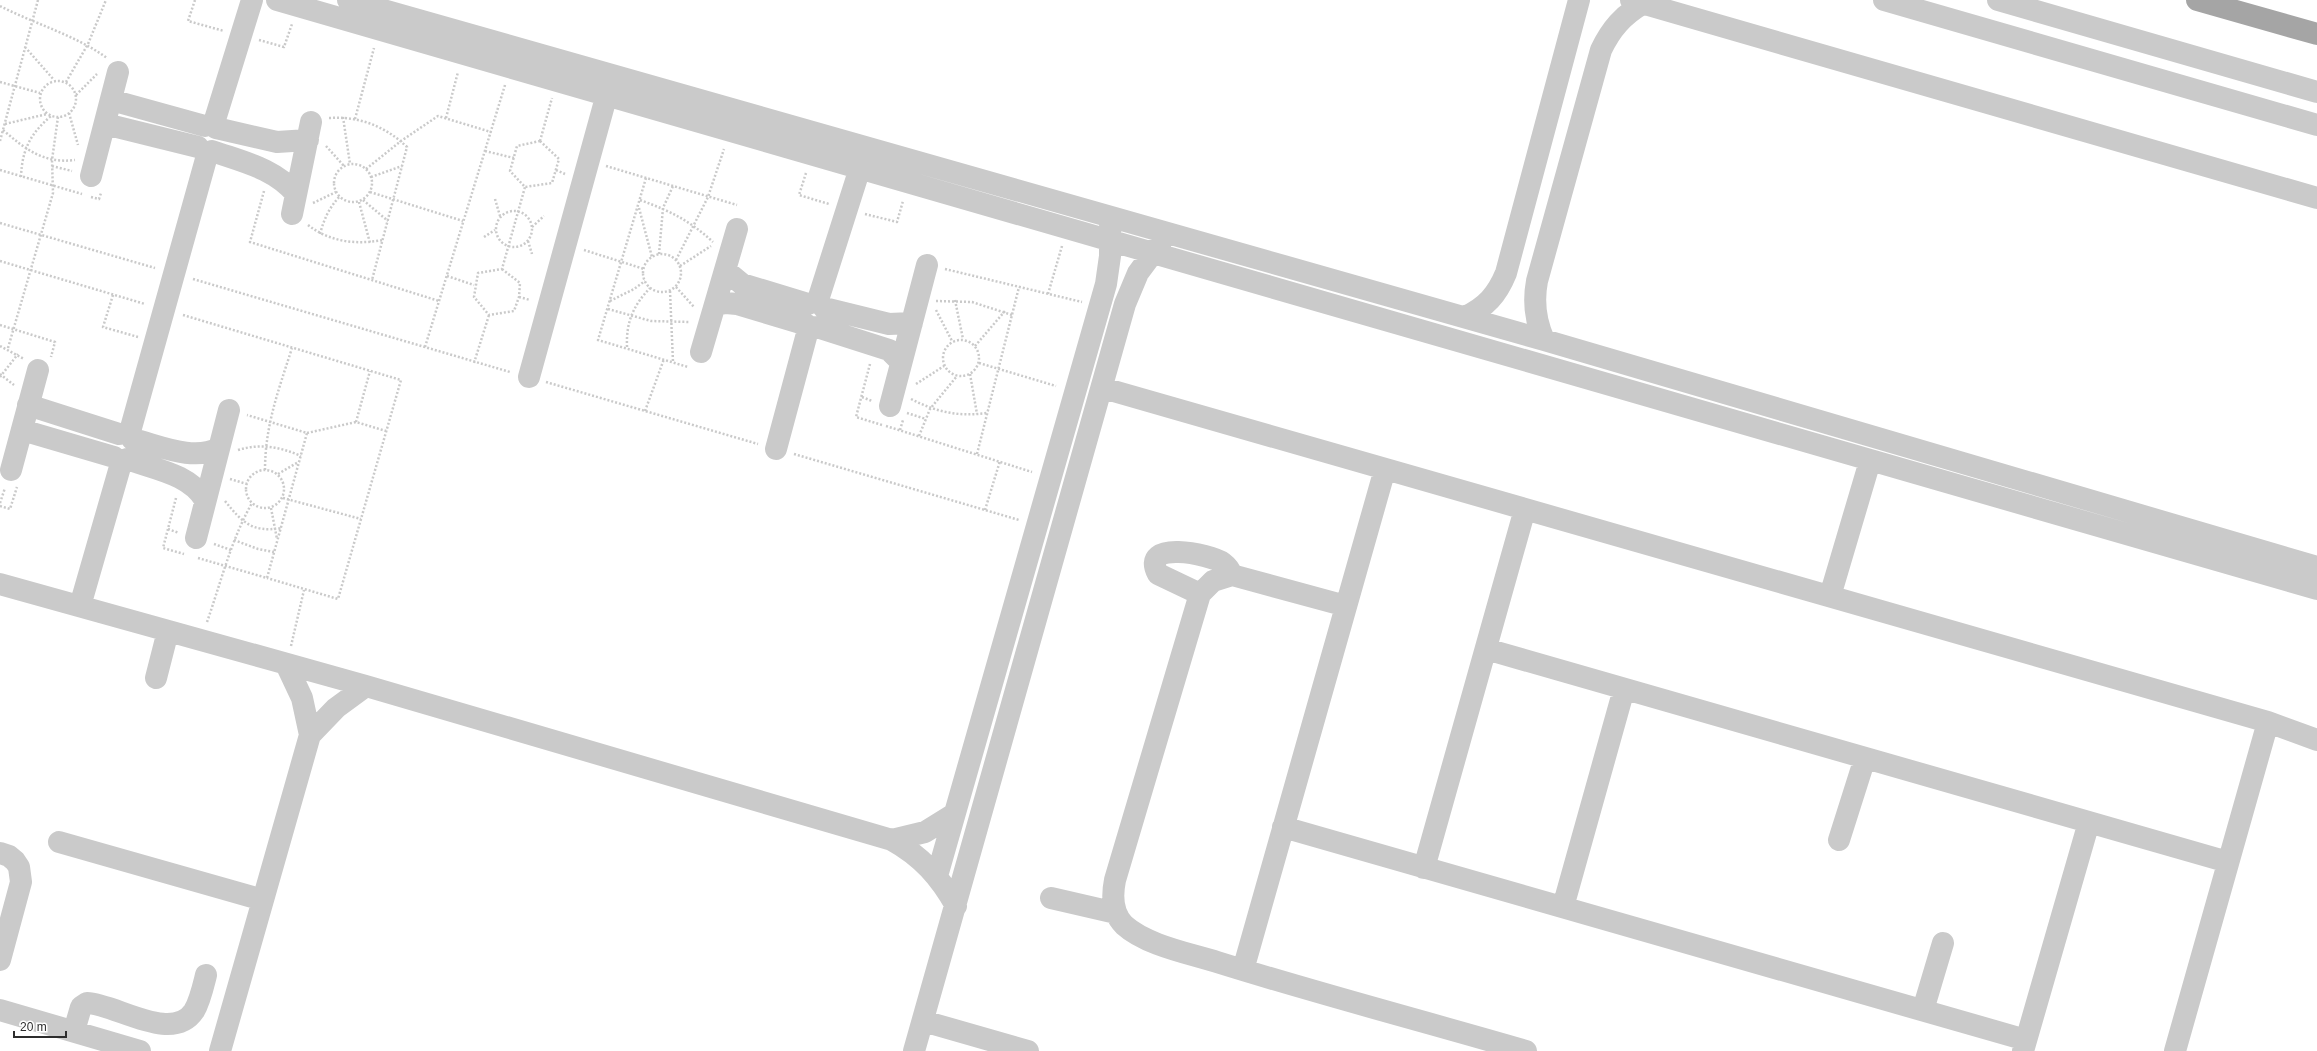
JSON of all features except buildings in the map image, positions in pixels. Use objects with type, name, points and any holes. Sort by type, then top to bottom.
[{"type":"main road","points":[[2197,0],[2317,34]]},
{"type":"street","points":[[211,127],[252,0]]},
{"type":"street","points":[[277,0],[607,94],[2317,589]]},
{"type":"street","points":[[348,0],[1109,216],[1170,235],[1465,317],[2317,567]]},
{"type":"street","points":[[1465,317],[1487,304],[1495,294],[1506,273],[1579,0]]},
{"type":"street","points":[[1884,0],[2317,125]]},
{"type":"street","points":[[1998,0],[2317,92]]},
{"type":"street","points":[[1544,340],[1538,323],[1535,305],[1537,281],[1601,50],[1608,36],[1618,22],[1630,12],[1638,2],[2317,198]]},
{"type":"street","points":[[91,176],[111,100],[114,67]]},
{"type":"street","points":[[529,377],[607,94]]},
{"type":"street","points":[[111,100],[211,127],[277,142],[309,131]]},
{"type":"street","points":[[105,124],[206,150],[270,172],[289,186],[294,204]]},
{"type":"street","points":[[206,150],[216,149],[221,141],[219,132],[211,127]]},
{"type":"street","points":[[294,204],[309,131]]},
{"type":"street","points":[[80,606],[164,310],[206,150]]},
{"type":"street","points":[[776,449],[814,315],[860,168]]},
{"type":"street","points":[[937,876],[1074,391],[1100,306],[1109,270],[1111,241],[1109,216]]},
{"type":"street","points":[[697,360],[737,229]]},
{"type":"street","points":[[914,1051],[1129,294],[1138,273],[1151,252],[1170,235]]},
{"type":"street","points":[[895,396],[901,362],[920,310],[927,265]]},
{"type":"street","points":[[725,270],[742,284],[890,350],[901,362]]},
{"type":"street","points":[[712,313],[726,303],[889,324],[920,310]]},
{"type":"street","points":[[11,470],[38,370]]},
{"type":"street","points":[[1103,388],[2268,722],[2317,740]]},
{"type":"street","points":[[28,405],[124,447],[196,488],[208,491]]},
{"type":"street","points":[[193,550],[229,410]]},
{"type":"street","points":[[22,430],[124,447],[196,454],[217,454]]},
{"type":"street","points":[[1830,596],[1870,460]]},
{"type":"street","points":[[1243,970],[1385,469]]},
{"type":"street","points":[[1424,868],[1525,509]]},
{"type":"street","points":[[1200,594],[1158,574],[1155,568],[1155,561],[1158,556],[1170,551],[1216,559],[1229,568],[1232,575]]},
{"type":"street","points":[[1346,606],[1232,575],[1213,581],[1200,594],[1116,880],[1113,896],[1116,913],[1123,924],[1145,939],[1243,970],[1526,1051]]},
{"type":"street","points":[[0,584],[366,686],[892,840],[916,856],[937,876],[956,906]]},
{"type":"street","points":[[156,678],[168,631]]},
{"type":"street","points":[[1486,649],[2228,862]]},
{"type":"street","points":[[286,664],[302,698],[310,735]]},
{"type":"street","points":[[220,1051],[310,735],[336,708],[366,686]]},
{"type":"street","points":[[1563,907],[1624,689]]},
{"type":"street","points":[[2175,1051],[2268,722]]},
{"type":"street","points":[[1839,840],[1865,758]]},
{"type":"street","points":[[892,840],[925,832],[954,814]]},
{"type":"street","points":[[1283,827],[1923,1010],[2025,1045],[2090,822]]},
{"type":"street","points":[[59,842],[263,900]]},
{"type":"street","points":[[0,853],[9,856],[20,867],[22,882],[0,960]]},
{"type":"street","points":[[1051,898],[1116,913]]},
{"type":"street","points":[[1923,1010],[1943,943]]},
{"type":"street","points":[[74,1031],[81,1007],[87,1003],[163,1024],[180,1022],[194,1011],[206,976]]},
{"type":"street","points":[[0,1010],[140,1051]]},
{"type":"street","points":[[923,1020],[1028,1051]]},
{"type":"path","points":[[0,141],[38,0]]},
{"type":"path","points":[[66,82],[88,44],[106,0]]},
{"type":"path","points":[[195,0],[188,21],[241,36],[284,46],[292,24],[300,26]]},
{"type":"path","points":[[0,6],[32,22],[88,44],[114,67],[76,95]]},
{"type":"path","points":[[367,45],[382,49]]},
{"type":"path","points":[[25,47],[54,80]]},
{"type":"path","points":[[355,119],[374,47]]},
{"type":"path","points":[[425,347],[510,66]]},
{"type":"path","points":[[446,118],[458,71],[450,69]]},
{"type":"path","points":[[5,124],[46,114],[58,117],[64,116],[74,108],[76,95],[72,87],[66,82],[54,80],[45,85],[40,94],[39,101],[46,114]]},
{"type":"path","points":[[540,140],[558,80]]},
{"type":"path","points":[[0,82],[40,94]]},
{"type":"path","points":[[21,177],[24,149],[31,136],[51,116]]},
{"type":"path","points":[[366,169],[401,141],[438,116],[490,132]]},
{"type":"path","points":[[8,348],[54,186],[52,160],[58,117]]},
{"type":"path","points":[[343,117],[350,164]]},
{"type":"path","points":[[309,131],[343,117],[369,123],[386,130],[407,147],[372,280]]},
{"type":"path","points":[[3,130],[24,149],[52,160],[80,160],[96,155]]},
{"type":"path","points":[[525,187],[510,171],[517,146],[540,140]]},
{"type":"path","points":[[525,187],[552,183],[559,159],[540,140]]},
{"type":"path","points":[[676,260],[708,197],[726,144]]},
{"type":"path","points":[[485,150],[514,158]]},
{"type":"path","points":[[589,161],[737,205]]},
{"type":"path","points":[[350,164],[359,165],[366,169],[371,177],[370,192],[363,200],[359,202],[352,202],[340,196],[336,192],[334,182],[337,173],[350,164]]},
{"type":"path","points":[[0,170],[99,199],[104,179],[52,166]]},
{"type":"path","points":[[371,177],[402,166]]},
{"type":"path","points":[[646,178],[598,340],[627,347],[673,362],[697,360]]},
{"type":"path","points":[[265,185],[250,242],[439,301]]},
{"type":"path","points":[[659,254],[663,208],[673,186]]},
{"type":"path","points":[[502,269],[525,187]]},
{"type":"path","points":[[370,192],[464,221]]},
{"type":"path","points":[[320,234],[327,213],[340,196]]},
{"type":"path","points":[[495,199],[500,216],[495,230],[497,237],[508,246],[515,247],[528,241]]},
{"type":"path","points":[[363,200],[388,221]]},
{"type":"path","points":[[640,200],[663,208],[694,224],[714,243]]},
{"type":"path","points":[[359,202],[370,243]]},
{"type":"path","points":[[294,204],[320,234],[344,242],[370,243],[383,240]]},
{"type":"path","points":[[638,206],[652,257]]},
{"type":"path","points":[[500,216],[512,210],[519,211],[526,214],[532,227]]},
{"type":"path","points":[[532,254],[528,241],[532,227],[544,216]]},
{"type":"path","points":[[680,266],[737,229]]},
{"type":"path","points":[[484,237],[495,230]]},
{"type":"path","points":[[566,244],[644,269]]},
{"type":"path","points":[[670,291],[656,291],[650,288],[645,280],[644,269],[652,257],[659,254],[665,254],[676,260],[680,266],[680,280],[670,291],[673,362]]},
{"type":"path","points":[[0,261],[401,380],[338,600],[227,567],[193,550],[163,548],[177,493]]},
{"type":"path","points":[[927,265],[1100,306]]},
{"type":"path","points":[[502,269],[520,283],[519,297],[514,311],[489,315],[474,297],[474,285],[478,273],[502,269]]},
{"type":"path","points":[[447,276],[474,285]]},
{"type":"path","points":[[610,302],[628,293],[645,280]]},
{"type":"path","points":[[977,454],[1019,287]]},
{"type":"path","points":[[627,347],[626,332],[630,316],[638,301],[650,288]]},
{"type":"path","points":[[113,295],[103,327],[155,342]]},
{"type":"path","points":[[952,342],[920,310],[955,300],[972,302],[1012,314]]},
{"type":"path","points":[[955,300],[963,339]]},
{"type":"path","points":[[608,309],[630,316],[672,323],[712,313]]},
{"type":"path","points":[[975,346],[1005,311]]},
{"type":"path","points":[[474,363],[489,315]]},
{"type":"path","points":[[963,339],[975,346],[978,351],[979,363],[970,374],[957,376],[948,371],[942,361],[944,350],[952,342],[963,339]]},
{"type":"path","points":[[0,346],[8,348],[18,354],[38,370]]},
{"type":"path","points":[[265,470],[265,445],[268,422],[292,348]]},
{"type":"path","points":[[0,377],[18,354]]},
{"type":"path","points":[[646,411],[664,359]]},
{"type":"path","points":[[979,363],[1074,391]]},
{"type":"path","points":[[895,396],[944,366]]},
{"type":"path","points":[[356,422],[370,371]]},
{"type":"path","points":[[970,374],[977,414]]},
{"type":"path","points":[[919,436],[930,409],[957,376]]},
{"type":"path","points":[[895,396],[930,409],[956,414],[987,413]]},
{"type":"path","points":[[229,410],[307,433],[356,422],[386,431]]},
{"type":"path","points":[[267,578],[307,433]]},
{"type":"path","points":[[217,454],[265,445],[283,448],[301,456]]},
{"type":"path","points":[[278,474],[300,461]]},
{"type":"path","points":[[985,510],[1000,462]]},
{"type":"path","points":[[265,470],[278,474],[284,485],[283,498],[280,502],[271,508],[264,509],[252,503],[246,491],[247,484],[253,474],[265,470]]},
{"type":"path","points":[[208,491],[242,521],[253,528],[281,528]]},
{"type":"path","points":[[283,498],[361,519]]},
{"type":"path","points":[[200,640],[227,567],[234,540],[252,503]]},
{"type":"path","points":[[0,506],[10,509]]},
{"type":"path","points":[[271,508],[278,540]]},
{"type":"path","points":[[234,540],[258,549],[274,552]]},
{"type":"path","points":[[286,664],[304,590]]}]
